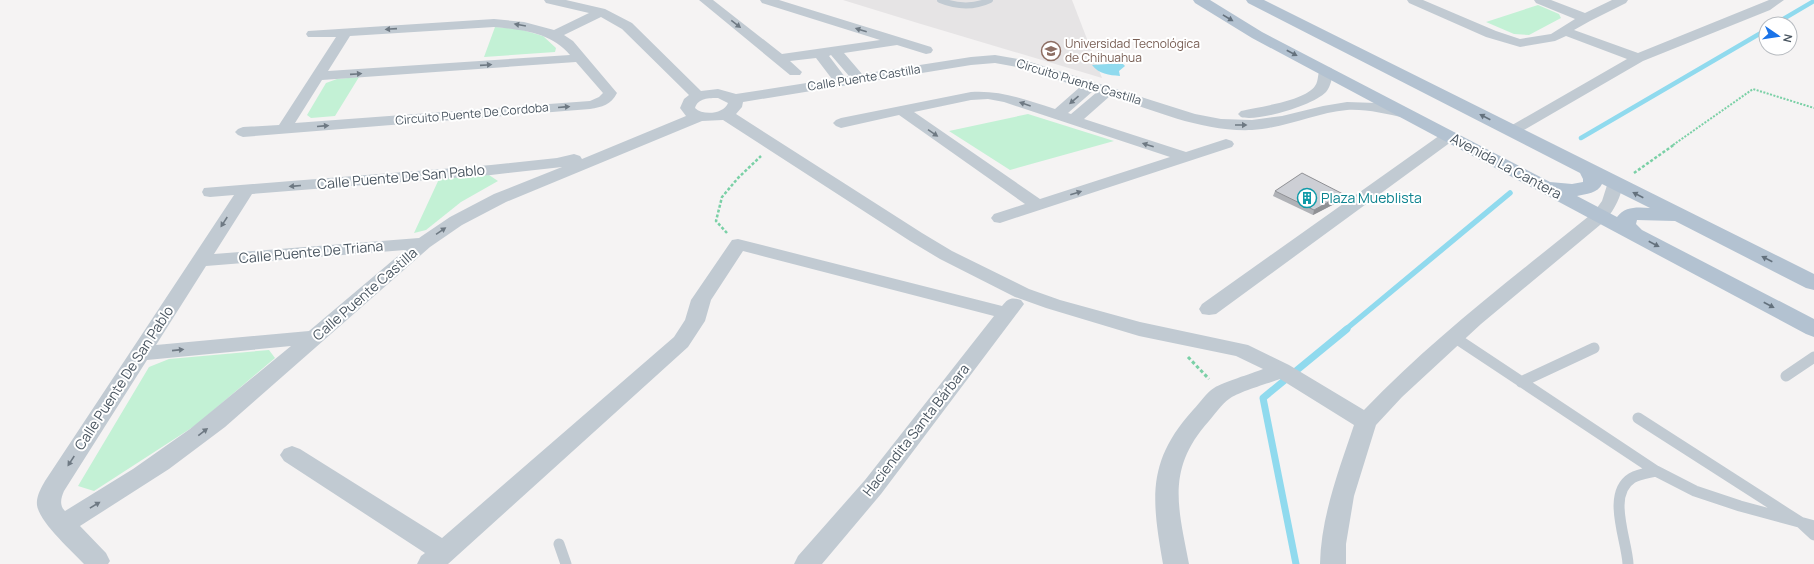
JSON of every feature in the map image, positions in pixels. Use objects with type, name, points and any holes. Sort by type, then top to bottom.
[{"type":"main road","name":"Avenida La Cantera","points":[[1200,0],[1232,21],[1814,329]]},
{"type":"main road","points":[[1253,0],[1814,283]]},
{"type":"main road","points":[[1326,71],[1325,66],[1329,62],[1343,60],[1360,61],[1390,69]]},
{"type":"main road","points":[[1536,182],[1558,188],[1574,190],[1586,189],[1592,185],[1593,179],[1588,169]]},
{"type":"main road","points":[[1635,234],[1626,225],[1627,218],[1634,213],[1682,217]]},
{"type":"street","points":[[550,0],[595,11],[618,20],[634,32],[698,96]]},
{"type":"street","points":[[705,0],[795,72]]},
{"type":"street","points":[[766,0],[926,50]]},
{"type":"street","points":[[1413,0],[1508,40],[1531,42],[1560,34],[1585,18],[1622,0]]},
{"type":"street","points":[[1540,0],[1585,18]]},
{"type":"street","points":[[1512,131],[1633,61],[1766,7],[1778,0]]},
{"type":"street","points":[[549,33],[595,11]]},
{"type":"street","name":"Circuito Puente De Cordoba","points":[[243,132],[590,104],[603,101],[609,96],[610,93],[568,44],[549,33],[519,25],[494,23],[313,34]]},
{"type":"street","points":[[284,129],[345,33]]},
{"type":"street","points":[[1560,34],[1633,61]]},
{"type":"street","points":[[779,59],[899,41]]},
{"type":"street","points":[[835,51],[859,79]]},
{"type":"street","points":[[820,53],[842,82]]},
{"type":"street","points":[[317,76],[580,58]]},
{"type":"street","name":"Circuito Puente Castilla","points":[[995,59],[1019,63],[1091,85],[1162,108],[1180,116],[1234,125],[1267,123],[1332,108],[1354,106],[1373,107],[1405,113]]},
{"type":"street","name":"Calle Puente Castilla","points":[[62,525],[134,481],[192,441],[316,337],[424,243],[456,221],[500,198],[624,143],[694,114],[713,117],[730,107],[842,82],[971,61],[995,59]]},
{"type":"street","name":"Circuito Puente Castilla","points":[[1162,108],[1206,113],[1255,113],[1296,102],[1315,94],[1321,89],[1326,71]]},
{"type":"street","points":[[1058,115],[1091,85]]},
{"type":"street","points":[[1074,120],[1107,91]]},
{"type":"street","points":[[694,114],[687,104],[689,101],[698,96],[722,94],[730,107],[774,145],[916,237],[946,255],[1022,294],[1095,316],[1167,335],[1241,350],[1282,370],[1366,422]]},
{"type":"street","points":[[841,123],[971,96],[988,95],[1007,98],[1185,157]]},
{"type":"street","points":[[1296,102],[1312,112]]},
{"type":"street","points":[[900,110],[1039,206]]},
{"type":"street","points":[[1209,309],[1449,136]]},
{"type":"street","name":"Calle Puente Castilla","points":[[557,163],[624,143]]},
{"type":"street","points":[[1000,218],[1226,144]]},
{"type":"street","name":"Calle Puente De San Pablo","points":[[210,192],[491,170],[557,163]]},
{"type":"street","points":[[491,170],[504,175],[508,179],[507,189],[500,198]]},
{"type":"street","points":[[1333,564],[1333,544],[1342,496],[1366,422],[1394,392],[1454,337],[1520,280],[1600,216],[1608,206],[1613,196],[1615,183]]},
{"type":"street","name":"Calle Puente De San Pablo","points":[[97,561],[62,525],[49,506],[49,498],[53,488],[246,190]]},
{"type":"street","name":"Calle Puente De Triana","points":[[199,261],[424,243]]},
{"type":"street","points":[[292,454],[436,558],[681,342],[695,321],[701,300],[738,244],[1006,313]]},
{"type":"street","name":"Haciendita Santa Bárbara","points":[[807,564],[873,487],[1022,294]]},
{"type":"street","points":[[139,354],[316,337]]},
{"type":"street","points":[[1176,564],[1169,526],[1166,493],[1169,470],[1178,446],[1192,426],[1222,393],[1282,370]]},
{"type":"lane","points":[[940,0],[952,4],[970,6],[978,5],[990,0]]},
{"type":"lane","points":[[1454,337],[1656,471],[1695,491],[1740,506],[1814,526]]},
{"type":"lane","points":[[1521,382],[1594,348]]},
{"type":"lane","points":[[1786,376],[1814,357]]},
{"type":"lane","points":[[1638,418],[1800,522],[1814,535]]},
{"type":"lane","points":[[1628,564],[1626,546],[1620,523],[1619,500],[1624,487],[1632,478],[1656,471]]},
{"type":"lane","points":[[559,544],[566,564]]},
{"type":"path","points":[[1615,183],[1638,171],[1753,89],[1814,108]]},
{"type":"path","points":[[738,244],[716,222],[722,197],[738,178],[774,145]]},
{"type":"path","points":[[1167,335],[1222,393]]},
{"type":"shaded area","name":"Universidad Tecnológica de Chihuahua","points":[[843,0],[1072,0],[1102,78],[921,24]]},
{"type":"green space","points":[[1538,5],[1559,14],[1561,18],[1529,35],[1514,34],[1486,22]]},
{"type":"green space","points":[[495,27],[519,29],[543,36],[556,48],[555,52],[484,57]]},
{"type":"green space","points":[[359,77],[335,116],[311,118],[307,115],[326,83],[337,79]]},
{"type":"green space","points":[[1028,114],[1114,141],[1010,170],[949,131]]},
{"type":"green space","points":[[489,175],[498,181],[461,202],[426,230],[414,233],[439,179]]},
{"type":"green space","points":[[269,350],[275,358],[196,425],[94,491],[78,486],[149,367],[169,359]]},
{"type":"water","points":[[1112,61],[1121,62],[1125,66],[1119,71],[1120,76],[1101,72],[1092,65],[1108,64]]},
{"type":"building","name":"Plaza Mueblista","points":[[1302,173],[1343,194],[1314,210],[1275,191]]},
{"type":"waterway","points":[[1789,16],[1814,1]]},
{"type":"waterway","points":[[1581,138],[1758,35]]},
{"type":"waterway","points":[[1345,330],[1510,193]]},
{"type":"waterway","points":[[1296,564],[1263,398],[1347,329]]},
{"type":"place","name":"Universidad Tecnológica de Chihuahua","points":[[1051,51]]},
{"type":"place","name":"Plaza Mueblista","points":[[1307,198]]}]
